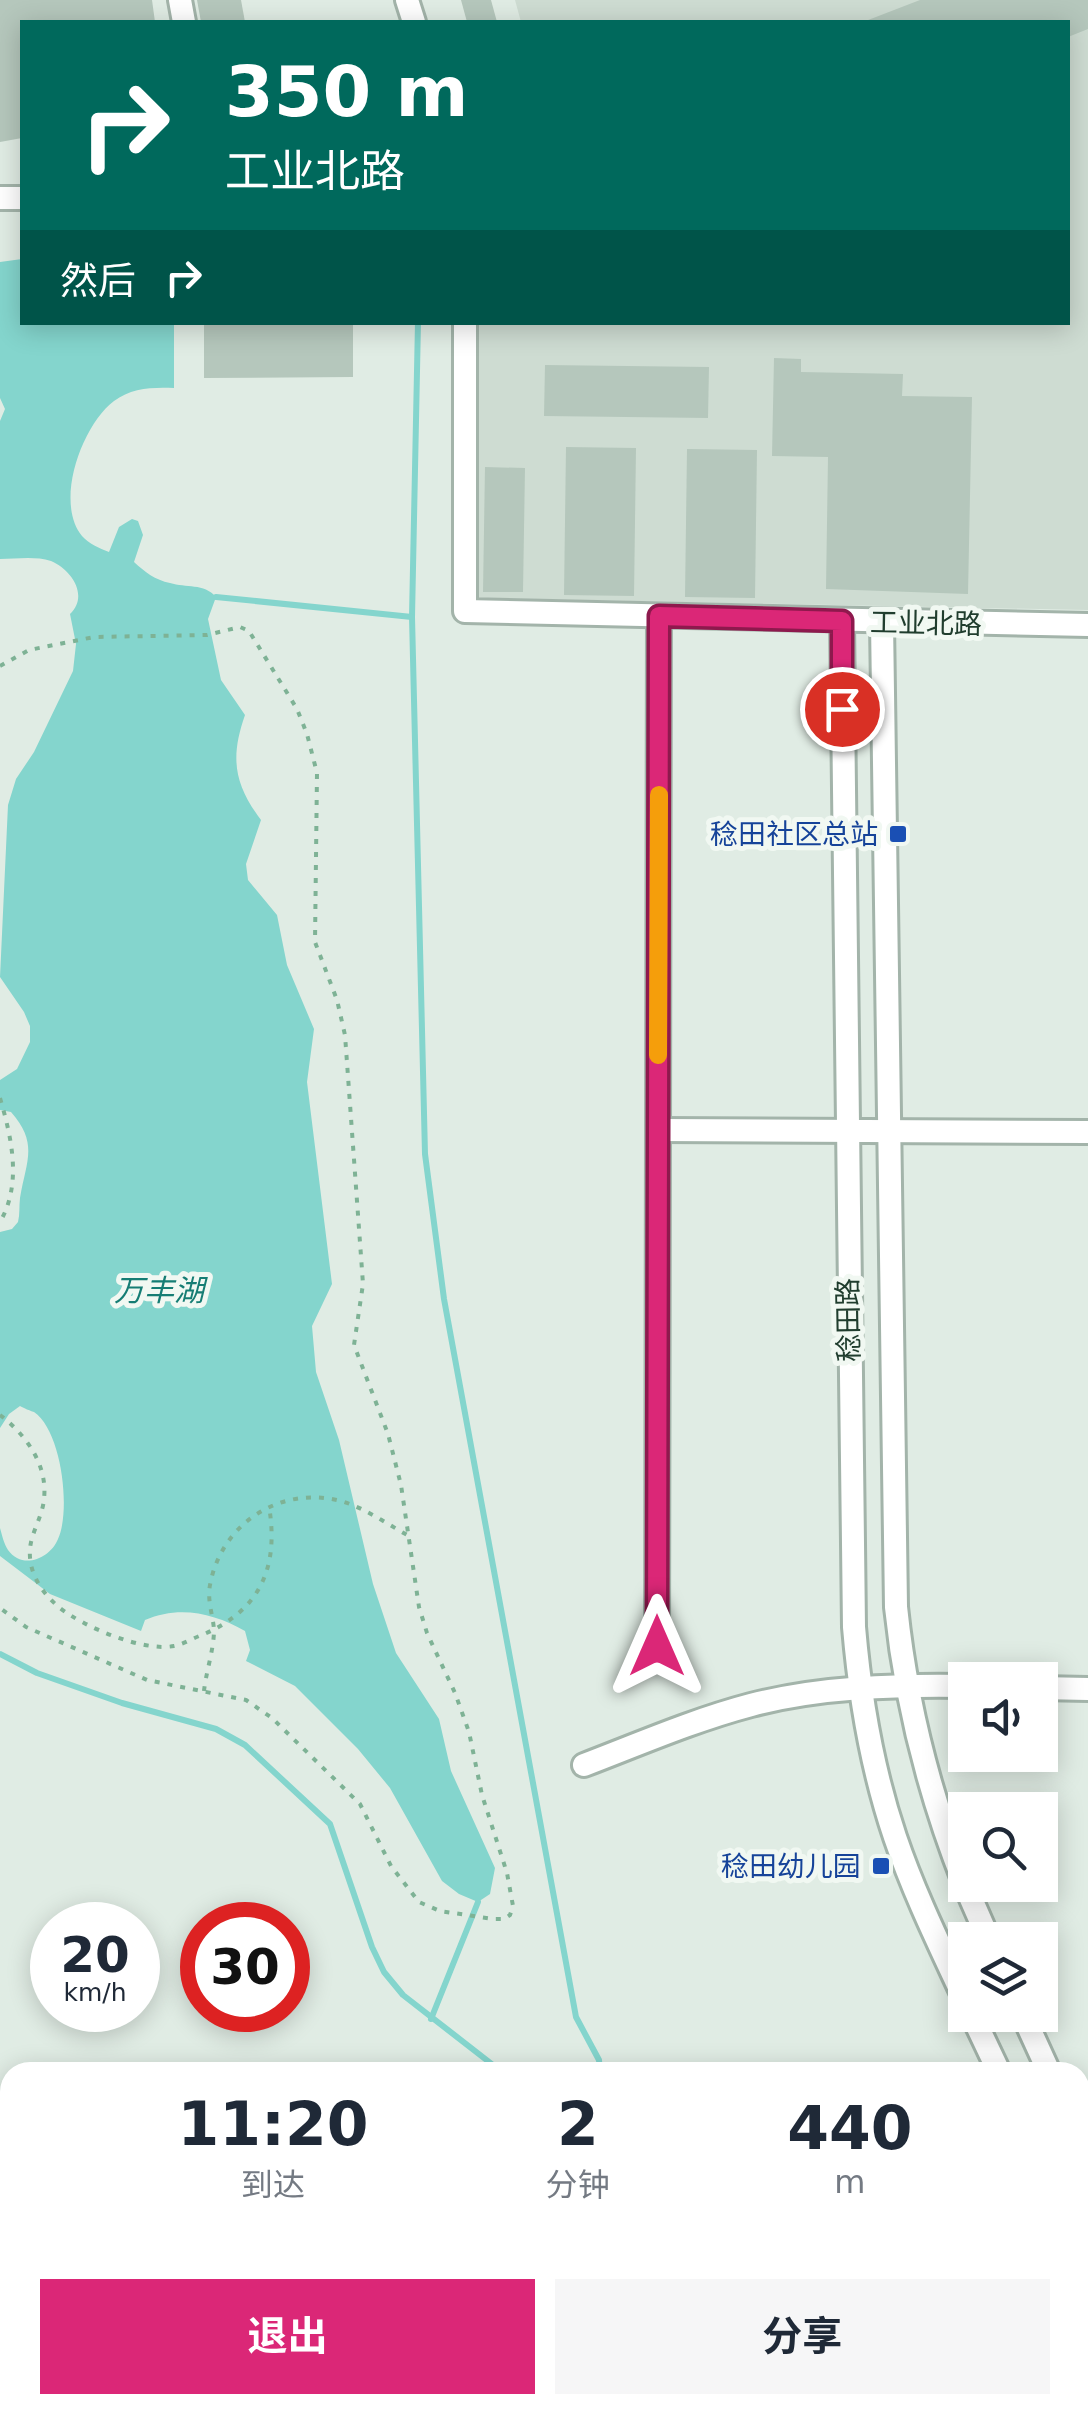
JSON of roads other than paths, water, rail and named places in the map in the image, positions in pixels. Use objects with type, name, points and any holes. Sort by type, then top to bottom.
[{"type":"street","name":"工业北路","points":[[465,325],[465,611],[1088,626]]},
{"type":"street","points":[[657,1646],[659,616]]},
{"type":"street","name":"稔田路","points":[[842,621],[850,1547],[860,1688],[876,1770],[896,1841],[948,1961]]},
{"type":"street","name":"稔田路","points":[[882,622],[894,1554],[906,1686],[931,1789],[948,1837]]},
{"type":"street","points":[[658,1130],[1088,1132]]},
{"type":"street","points":[[584,1765],[755,1704],[860,1688],[948,1686]]},
{"type":"street","points":[[1058,1688],[1088,1688]]},
{"type":"street","points":[[980,2032],[994,2062]]},
{"type":"street","points":[[1031,2032],[1044,2062]]},
{"type":"water","name":"万丰湖","points":[[20,259],[20,325],[174,325],[174,388],[128,393],[102,412],[82,445],[76,465],[71,485],[74,521],[85,539],[109,552],[119,527],[132,519],[138,521],[143,535],[134,562],[160,580],[200,588],[216,597],[208,619],[221,680],[245,715],[237,744],[237,770],[245,794],[261,820],[246,864],[248,880],[277,915],[287,965],[314,1029],[307,1082],[332,1284],[312,1326],[316,1372],[339,1440],[373,1584],[396,1653],[439,1719],[451,1771],[495,1868],[490,1894],[478,1902],[442,1881],[390,1788],[358,1749],[295,1686],[246,1661],[250,1650],[245,1631],[209,1616],[183,1612],[145,1620],[141,1631],[50,1594],[0,1556],[0,1528],[8,1550],[21,1560],[35,1560],[49,1552],[58,1539],[64,1510],[57,1453],[44,1422],[20,1406],[0,1428],[0,1232],[12,1229],[18,1222],[28,1144],[11,1112],[0,1110],[0,1080],[17,1069],[30,1042],[30,1026],[0,977],[8,805],[16,779],[34,752],[73,671],[76,644],[70,614],[76,607],[78,592],[66,571],[51,561],[0,559],[0,421],[5,409],[0,398],[0,262]]},
{"type":"waterway","points":[[418,325],[412,617],[425,1154],[444,1299],[576,2017],[599,2062]]},
{"type":"waterway","points":[[216,597],[412,617]]},
{"type":"waterway","points":[[0,1654],[37,1673],[122,1703],[216,1729],[245,1745],[330,1824],[384,1972],[403,1995],[489,2062]]},
{"type":"waterway","points":[[431,2019],[478,1902]]},
{"type":"place","name":"稔田社区总站","points":[[898,834]]},
{"type":"place","name":"稔田幼儿园","points":[[881,1866]]}]
